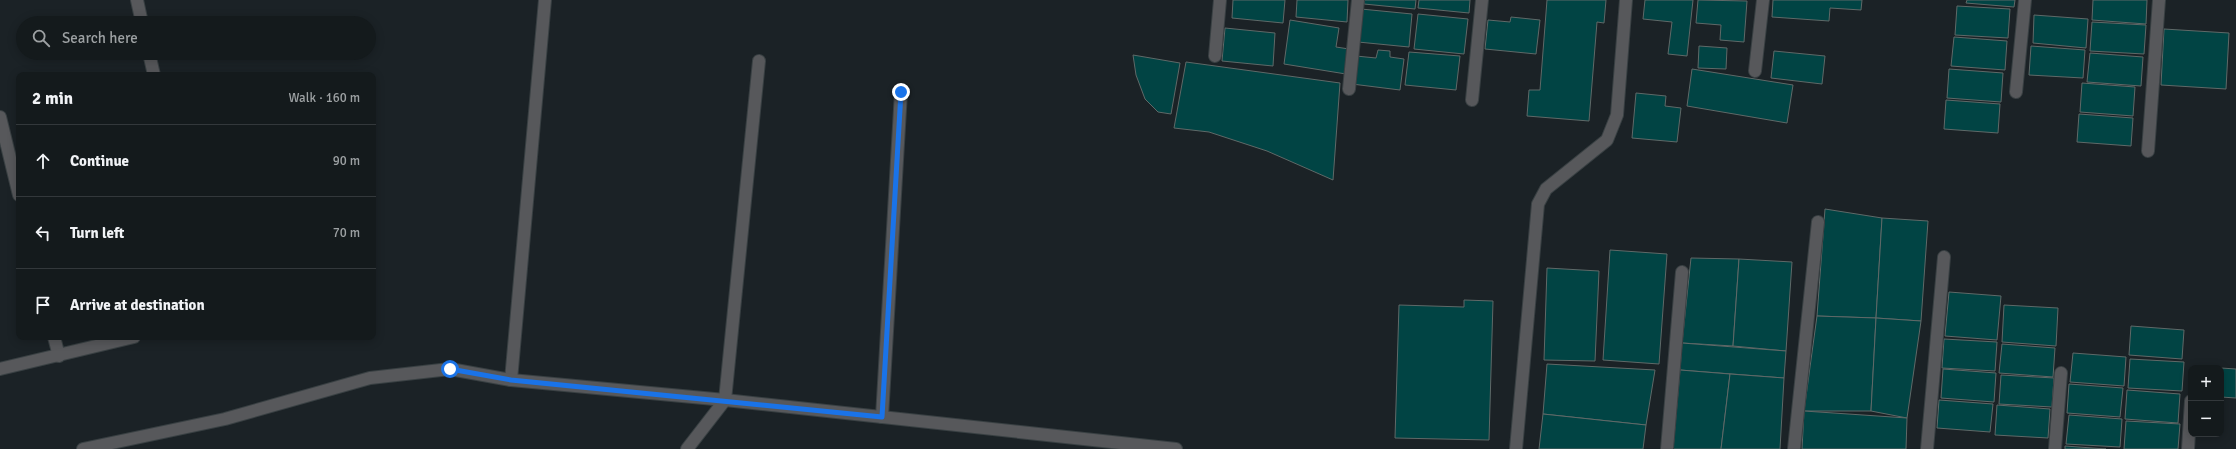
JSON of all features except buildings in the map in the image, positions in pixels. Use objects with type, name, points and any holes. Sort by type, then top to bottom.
[{"type":"street","points":[[137,0],[140,16]]},
{"type":"street","points":[[511,380],[545,0]]},
{"type":"street","points":[[1215,56],[1220,0]]},
{"type":"street","points":[[1349,89],[1358,0]]},
{"type":"street","points":[[1472,100],[1482,0]]},
{"type":"street","points":[[1516,449],[1538,204],[1546,189],[1607,140],[1617,115],[1626,0]]},
{"type":"street","points":[[1755,71],[1763,0]]},
{"type":"street","points":[[2016,92],[2025,0]]},
{"type":"street","points":[[2148,151],[2159,0]]},
{"type":"street","points":[[151,60],[153,72]]},
{"type":"street","points":[[687,449],[725,400],[759,62]]},
{"type":"street","points":[[882,417],[901,92]]},
{"type":"street","points":[[0,117],[16,183]]},
{"type":"street","points":[[1794,449],[1818,222]]},
{"type":"street","points":[[1927,449],[1944,257]]},
{"type":"street","points":[[1667,449],[1682,272]]},
{"type":"street","points":[[55,340],[59,356]]},
{"type":"street","points":[[0,369],[122,340]]},
{"type":"street","points":[[84,449],[225,419],[370,378],[450,369],[511,380],[725,400],[1176,449]]},
{"type":"street","points":[[2055,449],[2061,373]]},
{"type":"street","points":[[2188,449],[2189,437]]},
{"type":"route","points":[[450,369],[511,380],[725,400],[882,417],[901,92]]}]
